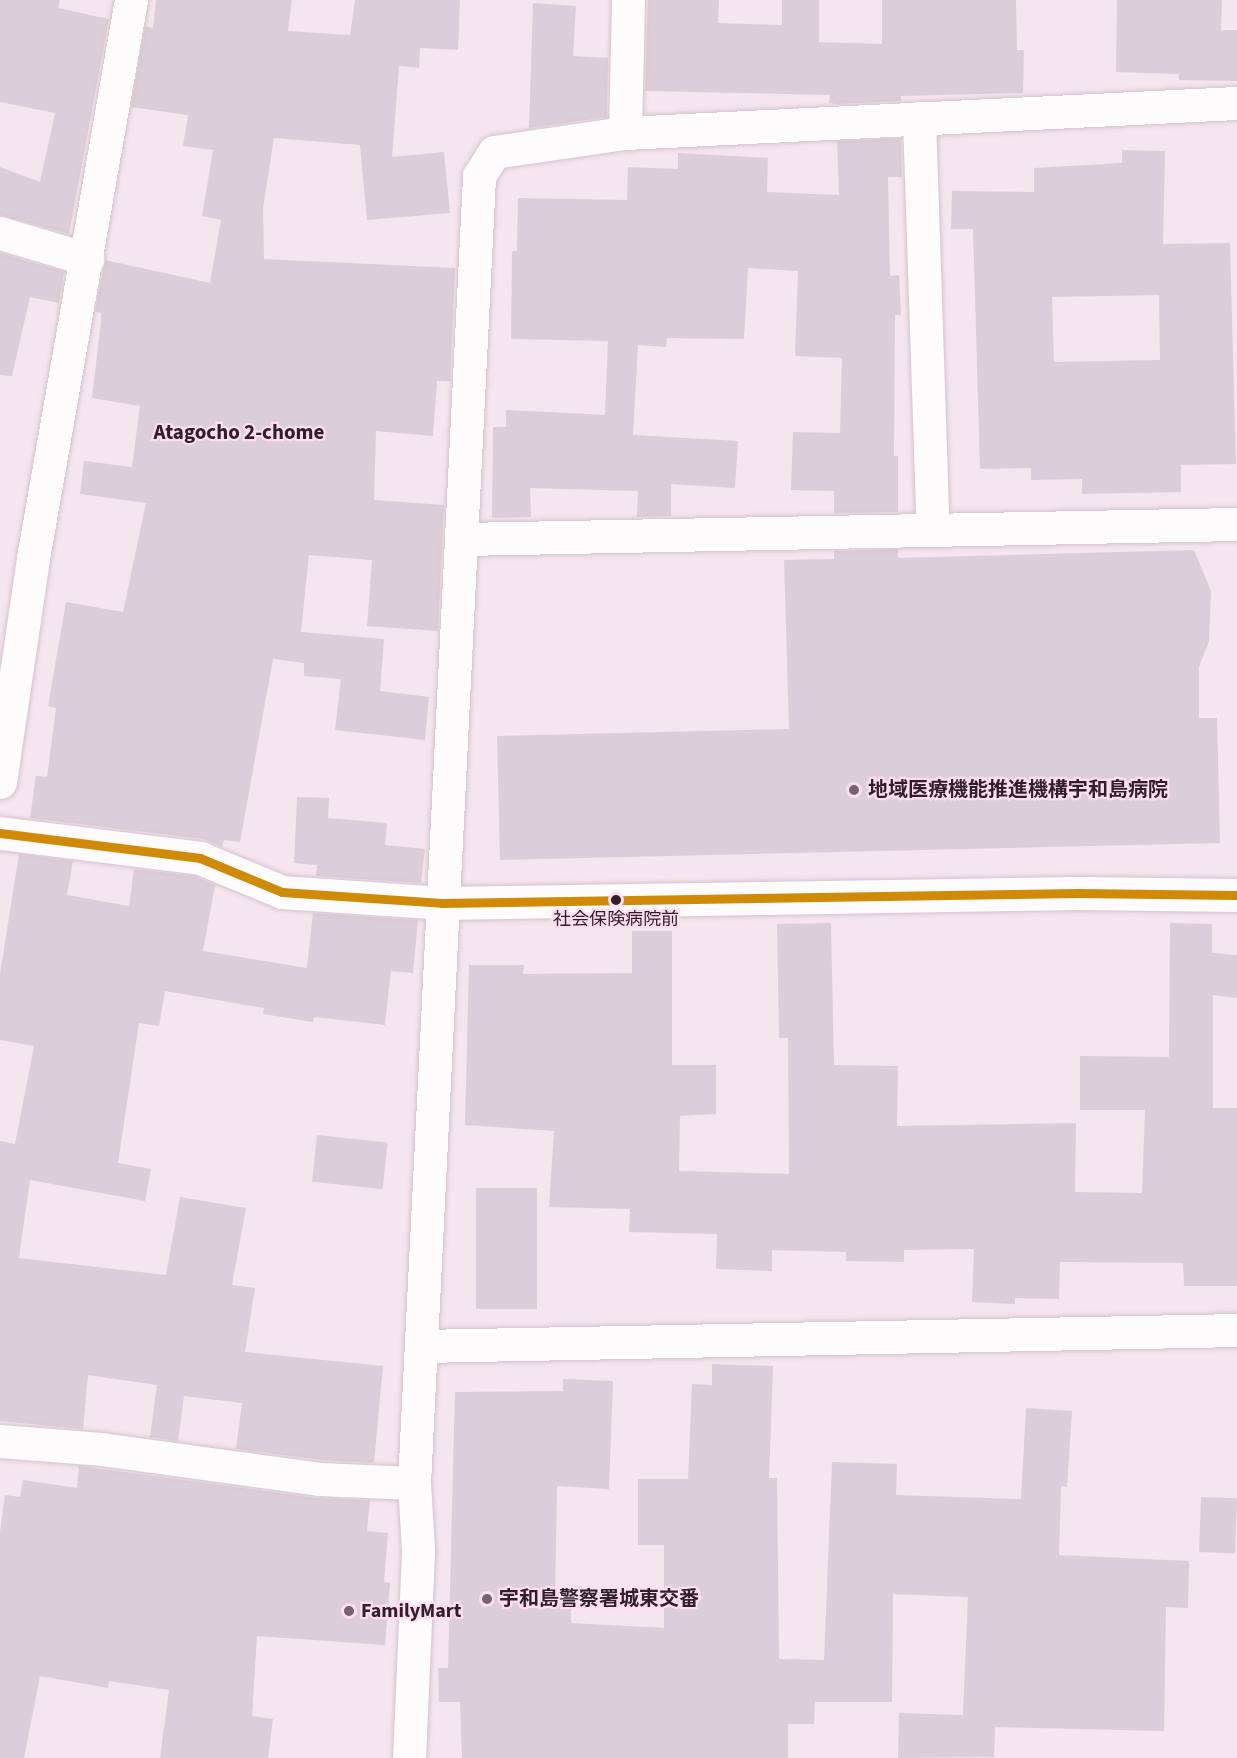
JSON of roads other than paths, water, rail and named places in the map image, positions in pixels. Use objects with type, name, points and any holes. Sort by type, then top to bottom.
[{"type":"street","points":[[0,782],[33,558],[131,0]]},
{"type":"street","points":[[625,133],[628,0]]},
{"type":"street","points":[[409,1758],[418,1570],[414,1483],[479,176],[494,152],[625,133],[1237,103]]},
{"type":"street","points":[[919,118],[933,530]]},
{"type":"street","points":[[0,233],[87,259]]},
{"type":"street","points":[[462,539],[1237,524]]},
{"type":"street","points":[[0,833],[200,858],[282,892],[442,903],[1078,893],[1237,895]]},
{"type":"street","points":[[421,1346],[1237,1330]]},
{"type":"street","points":[[0,1442],[101,1449],[319,1479],[414,1483]]},
{"type":"place","name":"地域医療機能推進機構宇和島病院","points":[[854,790]]},
{"type":"place","name":"社会保険病院前","points":[[616,900]]},
{"type":"place","name":"宇和島警察署城東交番","points":[[487,1599]]},
{"type":"place","name":"FamilyMart","points":[[349,1611]]},
{"type":"district","name":"Atagocho 2-chome","points":[[239,432]]}]
